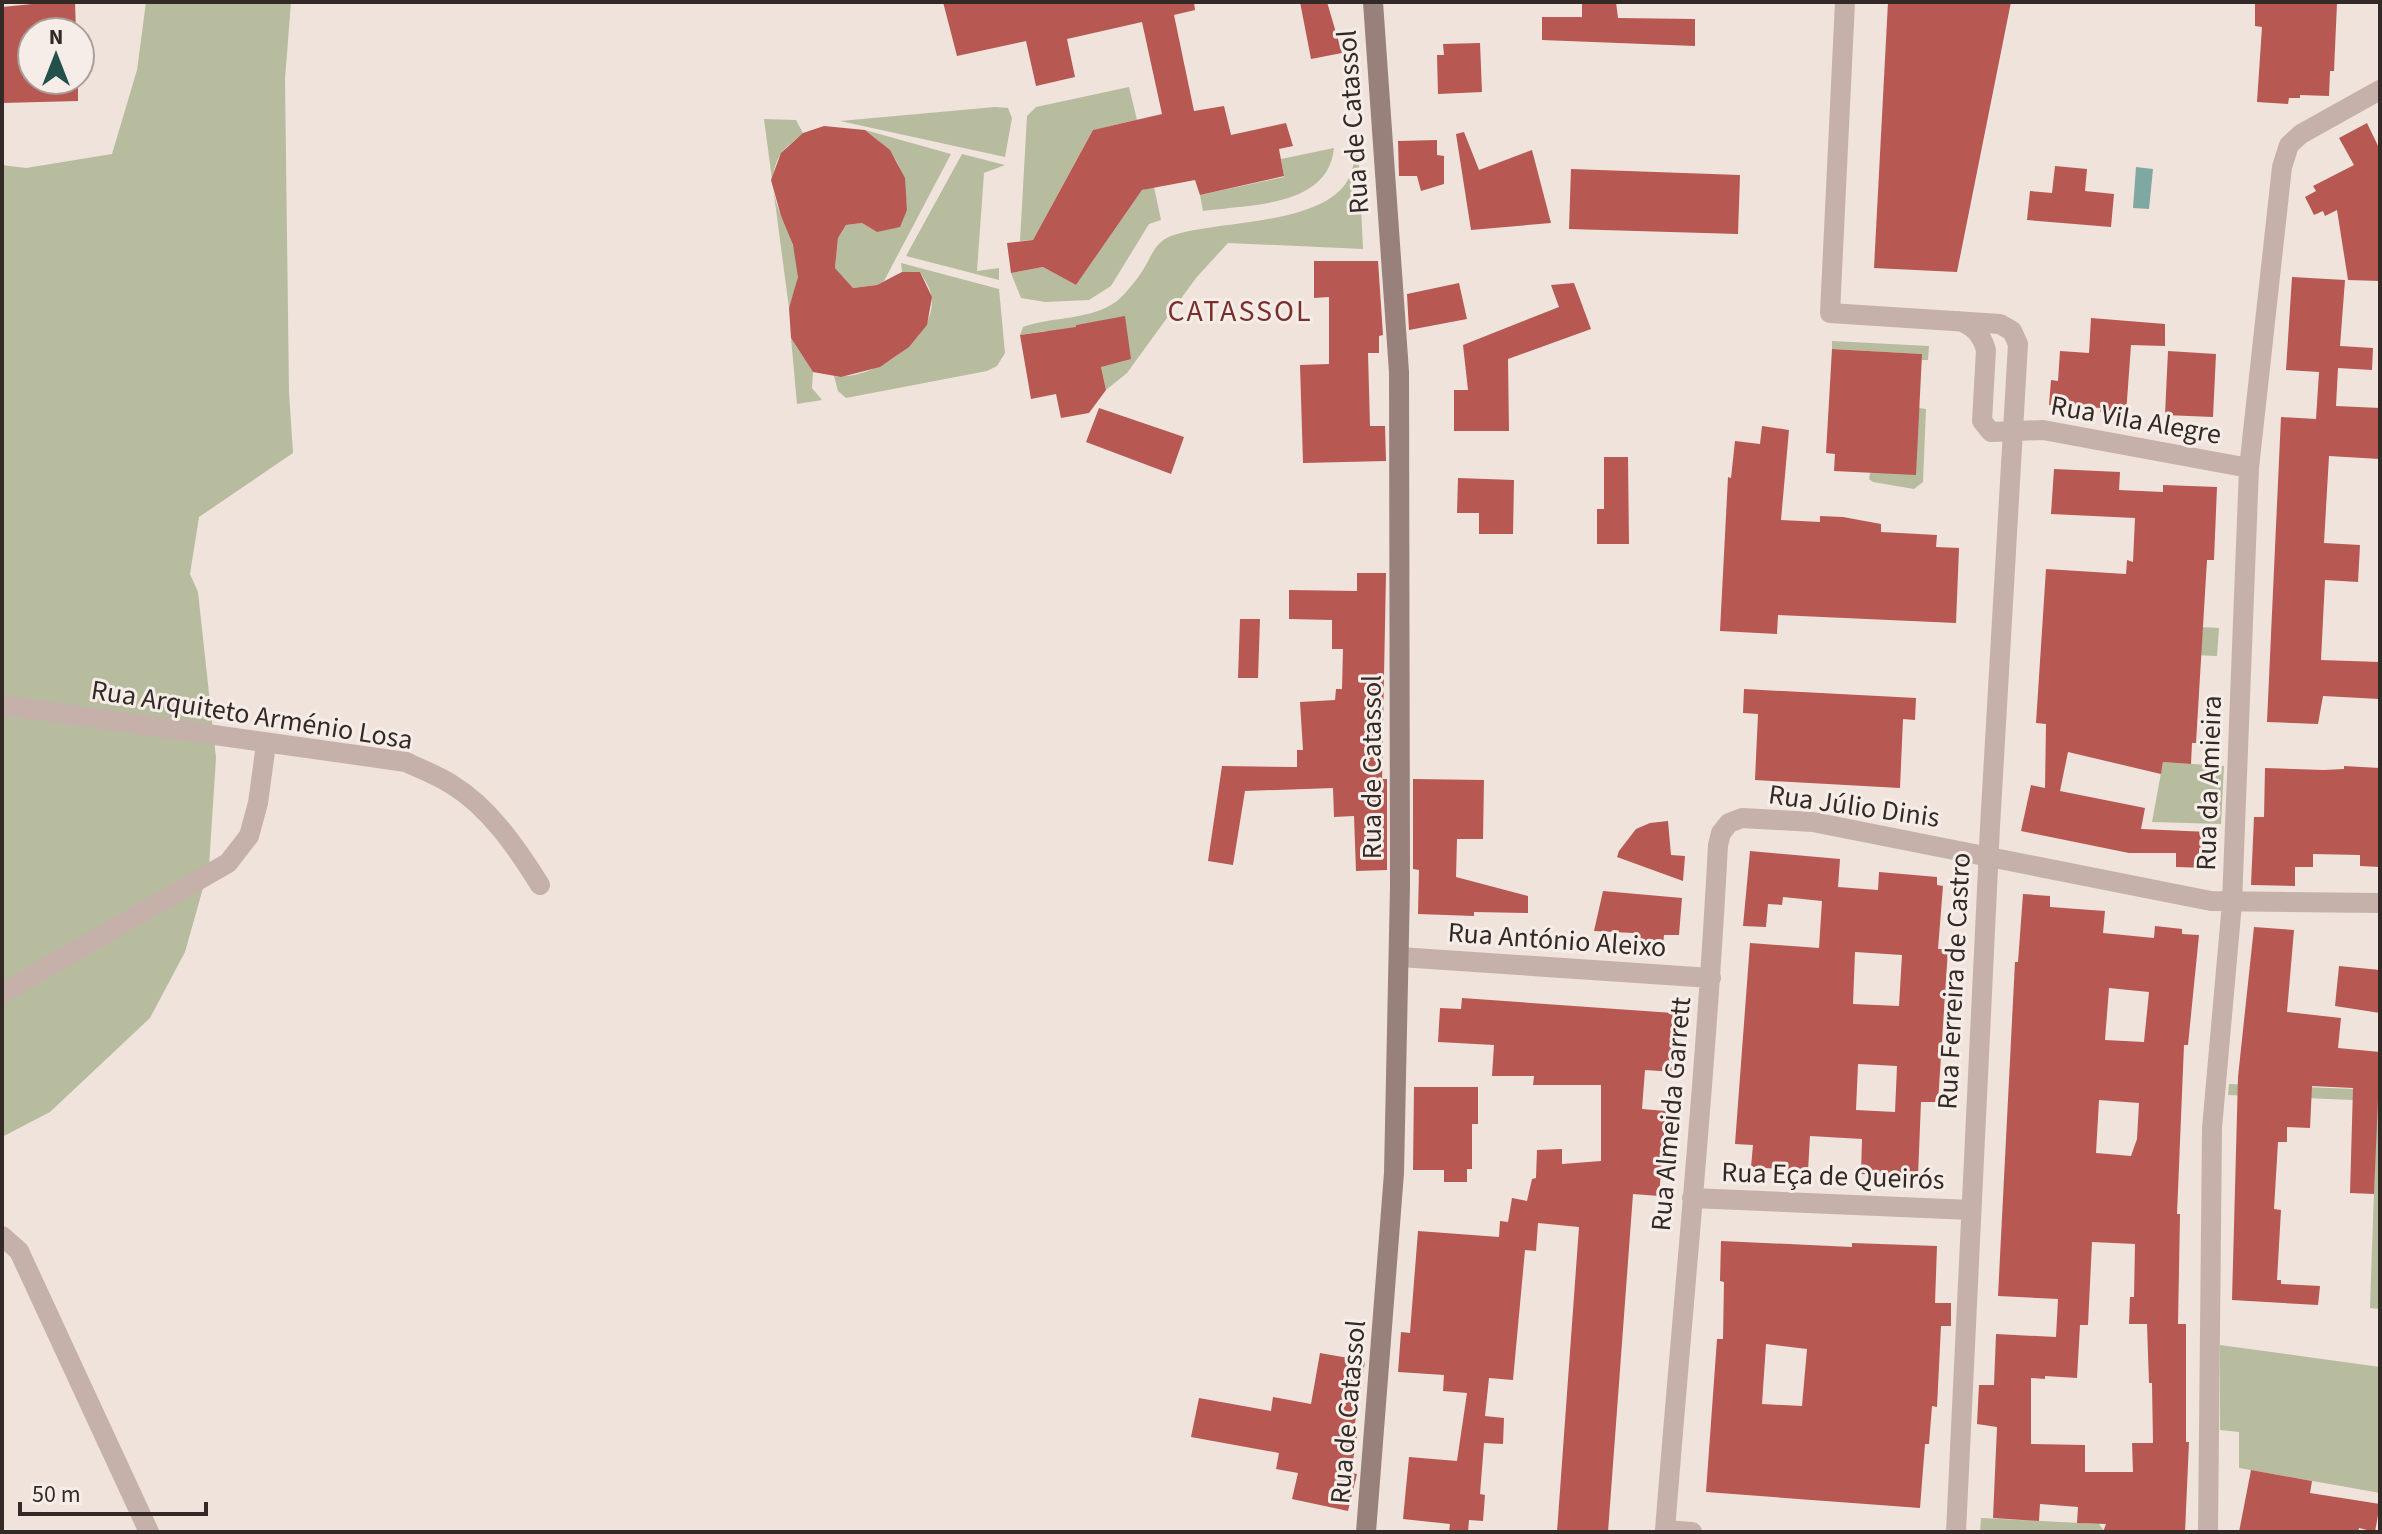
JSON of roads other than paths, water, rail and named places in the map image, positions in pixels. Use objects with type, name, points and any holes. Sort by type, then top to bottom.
[{"type":"main road","name":"Rua de Catassol","points":[[1366,1532],[1392,1211],[1400,957],[1399,372],[1373,2]]},
{"type":"street","points":[[1845,2],[1830,313],[1956,320],[1975,329],[1986,350],[1982,421],[1991,432],[2014,432]]},
{"type":"street","name":"Rua da Amieira","points":[[2208,1532],[2212,1128],[2232,903],[2249,468],[2264,315],[2282,167],[2289,145],[2301,134],[2380,90]]},
{"type":"street","name":"Rua Ferreira de Castro","points":[[1956,320],[2000,324],[2016,337],[2014,432],[1989,856],[1956,1532]]},
{"type":"street","name":"Rua Vila Alegre","points":[[2014,432],[2043,430],[2249,468]]},
{"type":"street","name":"Rua Arquiteto Arménio Losa","points":[[2,705],[406,762],[452,784],[486,814],[516,847],[540,885]]},
{"type":"street","points":[[2,993],[228,863],[249,836],[258,803],[266,744]]},
{"type":"street","name":"Rua Júlio Dinis","points":[[1718,845],[1721,833],[1729,823],[1742,818],[1813,822],[2211,901],[2380,903]]},
{"type":"street","name":"Rua Almeida Garrett","points":[[1692,1532],[1665,1530],[1711,978],[1718,845]]},
{"type":"street","name":"Rua António Aleixo","points":[[1400,957],[1711,978]]},
{"type":"street","name":"Rua Eça de Queirós","points":[[1692,1198],[1971,1210]]},
{"type":"street","points":[[2,1236],[19,1251],[149,1532]]},
{"type":"water","points":[[2136,167],[2153,169],[2149,209],[2133,208]]},
{"type":"district","name":"CATASSOL","points":[[1240,311]]}]
